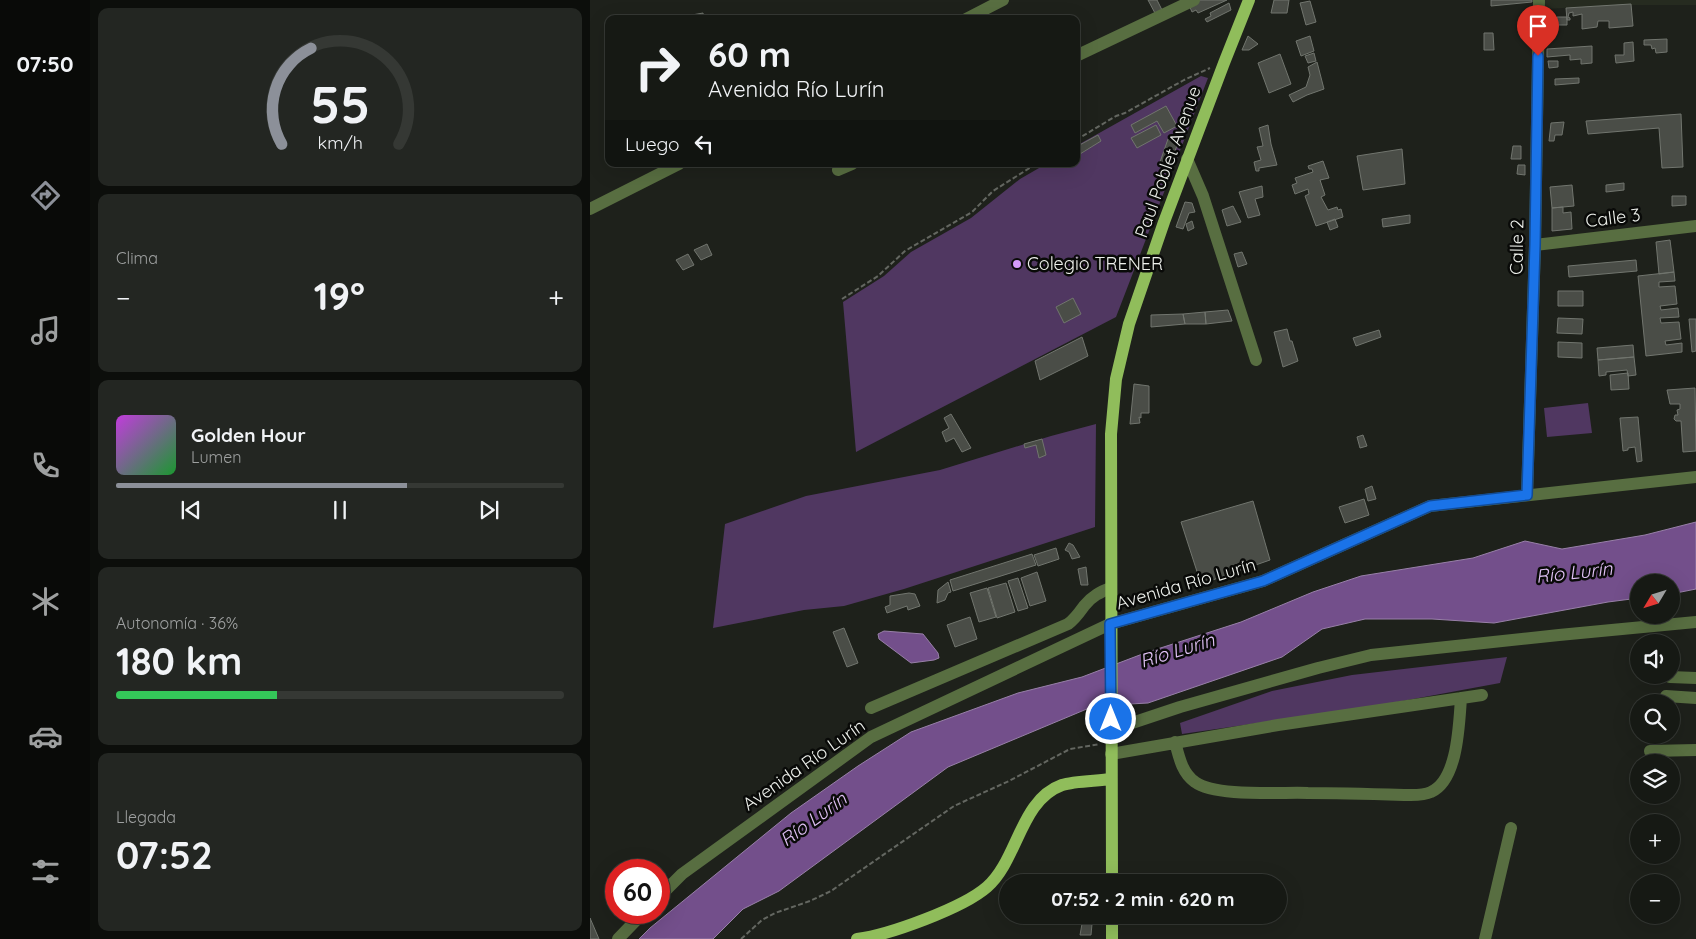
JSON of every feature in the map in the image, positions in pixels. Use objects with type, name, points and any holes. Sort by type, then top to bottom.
[{"type":"main road","name":"Paul Poblet Avenue","points":[[1111,724],[1111,434],[1116,379],[1129,324],[1187,159],[1249,0]]},
{"type":"main road","points":[[1111,724],[1112,874]]},
{"type":"main road","points":[[857,939],[873,937],[915,922],[963,902],[987,887],[1004,865],[1024,823],[1044,796],[1062,785],[1111,779]]},
{"type":"main road","points":[[1112,924],[1112,939]]},
{"type":"street","points":[[974,15],[1004,0]]},
{"type":"street","points":[[1080,54],[1194,0]]},
{"type":"street","name":"Calle 2","points":[[1527,495],[1535,245],[1539,0]]},
{"type":"street","points":[[1187,159],[1203,196],[1256,360]]},
{"type":"street","points":[[590,209],[673,167]]},
{"type":"street","points":[[838,170],[845,167]]},
{"type":"street","name":"Calle 3","points":[[1535,245],[1696,226]]},
{"type":"street","name":"Avenida Río Lurín","points":[[670,886],[682,874],[871,737],[1110,630],[1263,581],[1430,506],[1696,477]]},
{"type":"street","points":[[871,708],[1068,624],[1073,621],[1097,593],[1111,588]]},
{"type":"street","points":[[1111,724],[1371,655],[1696,622]]},
{"type":"street","points":[[1680,677],[1696,678]]},
{"type":"street","points":[[1111,748],[1175,742],[1482,695]]},
{"type":"street","points":[[1680,697],[1696,698]]},
{"type":"street","points":[[1175,742],[1186,774],[1194,782],[1211,790],[1404,796],[1426,794],[1438,787],[1451,768],[1458,740],[1461,698]]},
{"type":"street","points":[[1650,751],[1696,750]]},
{"type":"street","points":[[1485,939],[1512,828]]},
{"type":"street","points":[[618,939],[632,924]]},
{"type":"path","points":[[1080,138],[1116,116],[1145,103],[1192,76],[1224,63]]},
{"type":"path","points":[[842,299],[878,276],[905,251],[972,212],[993,191],[1031,167]]},
{"type":"path","points":[[741,939],[762,920],[775,913],[810,901],[831,891],[954,806],[1070,749],[1084,746],[1111,748]]},
{"type":"shaded area","points":[[1545,0],[1696,0],[1696,5],[1617,5],[1545,9]]},
{"type":"shaded area","name":"Colegio TRENER","points":[[1201,76],[1208,78],[1116,317],[856,452],[843,302],[884,276],[911,252],[971,218],[1020,179],[1041,167],[1080,167],[1080,144]]},
{"type":"shaded area","points":[[1588,403],[1592,433],[1547,437],[1544,408]]},
{"type":"shaded area","points":[[1096,424],[1095,527],[904,589],[844,606],[804,610],[713,628],[725,524],[806,496],[940,470]]},
{"type":"shaded area","points":[[1507,657],[1500,683],[1370,707],[1182,734],[1180,723],[1272,691],[1352,675]]},
{"type":"water","name":"Río Lurín","points":[[1696,522],[1696,589],[1680,592],[1680,574],[1630,574],[1630,599],[1494,623],[1432,619],[1365,619],[1322,629],[1282,657],[1148,703],[1094,706],[948,767],[779,891],[743,909],[713,939],[639,939],[655,924],[670,924],[670,912],[791,813],[911,732],[1018,693],[1082,677],[1145,653],[1241,622],[1313,592],[1361,576],[1473,558],[1525,541],[1562,549],[1645,535]]},
{"type":"water","points":[[884,631],[923,634],[938,653],[939,658],[911,663],[879,639],[878,634]]},
{"type":"building","points":[[1148,0],[1157,0],[1163,12],[1156,15]]},
{"type":"building","points":[[1200,0],[1227,0],[1198,13],[1196,10],[1192,12],[1189,5]]},
{"type":"building","points":[[1274,0],[1289,0],[1287,13],[1271,13]]},
{"type":"building","points":[[1491,0],[1532,0],[1532,2],[1491,6]]},
{"type":"building","points":[[1310,1],[1316,22],[1306,25],[1300,3]]},
{"type":"building","points":[[1229,3],[1231,10],[1207,22],[1205,19],[1211,16],[1210,13]]},
{"type":"building","points":[[1631,4],[1633,26],[1609,28],[1609,21],[1598,21],[1597,27],[1582,29],[1582,14],[1573,16],[1573,12],[1569,13],[1568,17],[1570,20],[1567,20],[1566,8]]},
{"type":"building","points":[[1557,17],[1567,17],[1567,25],[1552,25],[1553,22],[1556,22]]},
{"type":"building","points":[[1484,33],[1493,33],[1494,50],[1484,50]]},
{"type":"building","points":[[1248,36],[1258,44],[1249,50],[1242,50]]},
{"type":"building","points":[[1310,36],[1314,51],[1301,56],[1296,41]]},
{"type":"building","points":[[1667,39],[1667,52],[1656,53],[1655,48],[1652,49],[1651,45],[1644,45],[1644,40]]},
{"type":"building","points":[[1633,42],[1634,61],[1616,63],[1615,55],[1624,55],[1624,43]]},
{"type":"building","points":[[1592,46],[1592,63],[1581,64],[1581,59],[1570,60],[1570,55],[1547,57],[1547,49]]},
{"type":"building","points":[[1314,53],[1316,61],[1308,63],[1305,56]]},
{"type":"building","points":[[1280,54],[1291,84],[1269,93],[1258,63]]},
{"type":"building","points":[[1548,61],[1558,61],[1558,67],[1549,68]]},
{"type":"building","points":[[1317,62],[1324,89],[1293,102],[1289,95],[1306,87],[1310,75],[1308,67]]},
{"type":"building","points":[[1579,78],[1579,83],[1555,85],[1555,79]]},
{"type":"building","points":[[1166,106],[1177,126],[1164,133],[1157,121],[1135,133],[1131,125]]},
{"type":"building","points":[[1681,114],[1683,167],[1662,168],[1659,128],[1588,134],[1586,121]]},
{"type":"building","points":[[1564,122],[1562,135],[1555,135],[1554,141],[1549,141],[1551,123]]},
{"type":"building","points":[[1156,125],[1161,135],[1137,148],[1131,138]]},
{"type":"building","points":[[1268,125],[1277,165],[1259,168],[1259,171],[1256,171],[1254,162],[1261,160],[1257,147],[1263,146],[1259,128]]},
{"type":"building","points":[[1098,135],[1101,141],[1080,154],[1080,145]]},
{"type":"building","points":[[1168,139],[1178,143],[1168,169],[1159,165]]},
{"type":"building","points":[[1513,146],[1521,146],[1521,159],[1511,159]]},
{"type":"building","points":[[1402,149],[1405,184],[1363,190],[1357,156]]},
{"type":"building","points":[[1323,161],[1329,178],[1320,180],[1325,195],[1321,197],[1328,210],[1337,207],[1338,210],[1341,209],[1343,217],[1316,226],[1305,196],[1309,194],[1308,189],[1295,194],[1292,185],[1297,183],[1295,178],[1313,172],[1308,166]]},
{"type":"building","points":[[1518,165],[1525,165],[1525,175],[1517,174]]},
{"type":"building","points":[[1624,183],[1624,190],[1606,192],[1606,185]]},
{"type":"building","points":[[1572,185],[1574,206],[1552,208],[1550,187]]},
{"type":"building","points":[[1262,186],[1263,197],[1255,199],[1260,215],[1248,218],[1239,192]]},
{"type":"building","points":[[1672,196],[1686,196],[1686,205],[1672,206]]},
{"type":"building","points":[[1185,202],[1192,203],[1195,212],[1189,213],[1183,229],[1176,227]]},
{"type":"building","points":[[1233,206],[1241,222],[1227,226],[1222,210]]},
{"type":"building","points":[[1563,207],[1563,213],[1571,212],[1572,229],[1552,231],[1552,208]]},
{"type":"building","points":[[1410,215],[1410,223],[1383,227],[1382,219]]},
{"type":"building","points":[[1335,219],[1338,227],[1330,230],[1327,222]]},
{"type":"building","points":[[1192,221],[1194,228],[1188,231],[1186,224]]},
{"type":"building","points":[[1670,240],[1674,272],[1659,274],[1656,242]]},
{"type":"building","points":[[707,244],[712,255],[701,260],[694,250]]},
{"type":"building","points":[[1242,252],[1247,264],[1238,267],[1234,254]]},
{"type":"building","points":[[688,254],[694,265],[683,270],[676,260]]},
{"type":"building","points":[[1636,260],[1637,271],[1569,277],[1568,266]]},
{"type":"building","points":[[1674,272],[1675,281],[1659,282],[1659,287],[1675,286],[1677,304],[1660,306],[1661,310],[1678,308],[1679,317],[1660,318],[1661,323],[1679,322],[1681,339],[1665,341],[1666,345],[1682,343],[1682,352],[1646,356],[1638,276]]},
{"type":"building","points":[[1558,291],[1583,291],[1583,306],[1558,306]]},
{"type":"building","points":[[1073,298],[1081,314],[1064,323],[1056,307]]},
{"type":"building","points":[[1228,310],[1232,321],[1206,324],[1205,312]]},
{"type":"building","points":[[1205,312],[1206,324],[1185,324],[1183,314]]},
{"type":"building","points":[[1183,314],[1185,324],[1151,327],[1151,315]]},
{"type":"building","points":[[1558,318],[1583,319],[1582,334],[1557,333]]},
{"type":"building","points":[[1689,319],[1696,319],[1696,351],[1692,352]]},
{"type":"building","points":[[1287,329],[1298,361],[1283,367],[1274,332]]},
{"type":"building","points":[[1379,330],[1381,337],[1356,346],[1353,338]]},
{"type":"building","points":[[1082,337],[1088,356],[1040,380],[1035,361]]},
{"type":"building","points":[[1558,342],[1582,343],[1582,358],[1558,357]]},
{"type":"building","points":[[1633,345],[1634,357],[1598,360],[1597,348]]},
{"type":"building","points":[[1634,357],[1636,375],[1628,376],[1627,370],[1606,372],[1606,375],[1599,376],[1598,360]]},
{"type":"building","points":[[1628,373],[1629,389],[1611,390],[1610,375]]},
{"type":"building","points":[[1134,384],[1149,386],[1149,413],[1141,413],[1141,418],[1139,417],[1140,423],[1130,424]]},
{"type":"building","points":[[1695,388],[1696,451],[1683,452],[1681,421],[1674,419],[1675,415],[1678,415],[1677,410],[1680,409],[1680,404],[1670,404],[1667,390]]},
{"type":"building","points":[[951,414],[971,448],[962,452],[954,438],[946,442],[942,432],[949,428],[944,418]]},
{"type":"building","points":[[1638,417],[1642,461],[1637,462],[1635,447],[1623,451],[1620,418]]},
{"type":"building","points":[[1363,435],[1367,446],[1360,448],[1357,437]]},
{"type":"building","points":[[1042,439],[1046,455],[1039,458],[1036,445],[1025,448],[1024,444]]},
{"type":"building","points":[[1372,486],[1376,499],[1368,501],[1365,489]]},
{"type":"building","points":[[1364,499],[1369,515],[1345,523],[1339,507]]},
{"type":"building","points":[[1253,501],[1270,560],[1201,584],[1181,522]]},
{"type":"building","points":[[1069,543],[1073,545],[1080,557],[1072,559],[1069,552],[1065,550]]},
{"type":"building","points":[[1056,548],[1059,559],[1038,566],[1034,555]]},
{"type":"building","points":[[1032,554],[1036,565],[953,591],[950,580]]},
{"type":"building","points":[[1086,567],[1088,585],[1081,585],[1078,569]]},
{"type":"building","points":[[1037,572],[1046,601],[1030,606],[1021,578]]},
{"type":"building","points":[[1018,578],[1028,608],[1018,611],[1008,581]]},
{"type":"building","points":[[948,582],[951,592],[948,593],[945,600],[937,603],[938,590]]},
{"type":"building","points":[[1006,583],[1015,612],[997,618],[988,588]]},
{"type":"building","points":[[987,588],[996,617],[979,622],[970,593]]},
{"type":"building","points":[[915,594],[920,606],[908,610],[907,606],[887,613],[885,607],[890,605],[890,596]]},
{"type":"building","points":[[970,617],[977,639],[955,647],[947,625]]},
{"type":"building","points":[[844,628],[858,663],[847,667],[833,632]]},
{"type":"building","points":[[590,918],[599,939],[590,939]]},
{"type":"building","points":[[1082,924],[1092,924],[1091,935],[1080,935]]},
{"type":"place","name":"Colegio TRENER","points":[[1017,264]]},
{"type":"route","points":[[1111,719],[1110,624],[1263,581],[1430,506],[1527,495],[1535,245],[1538,56]]}]
